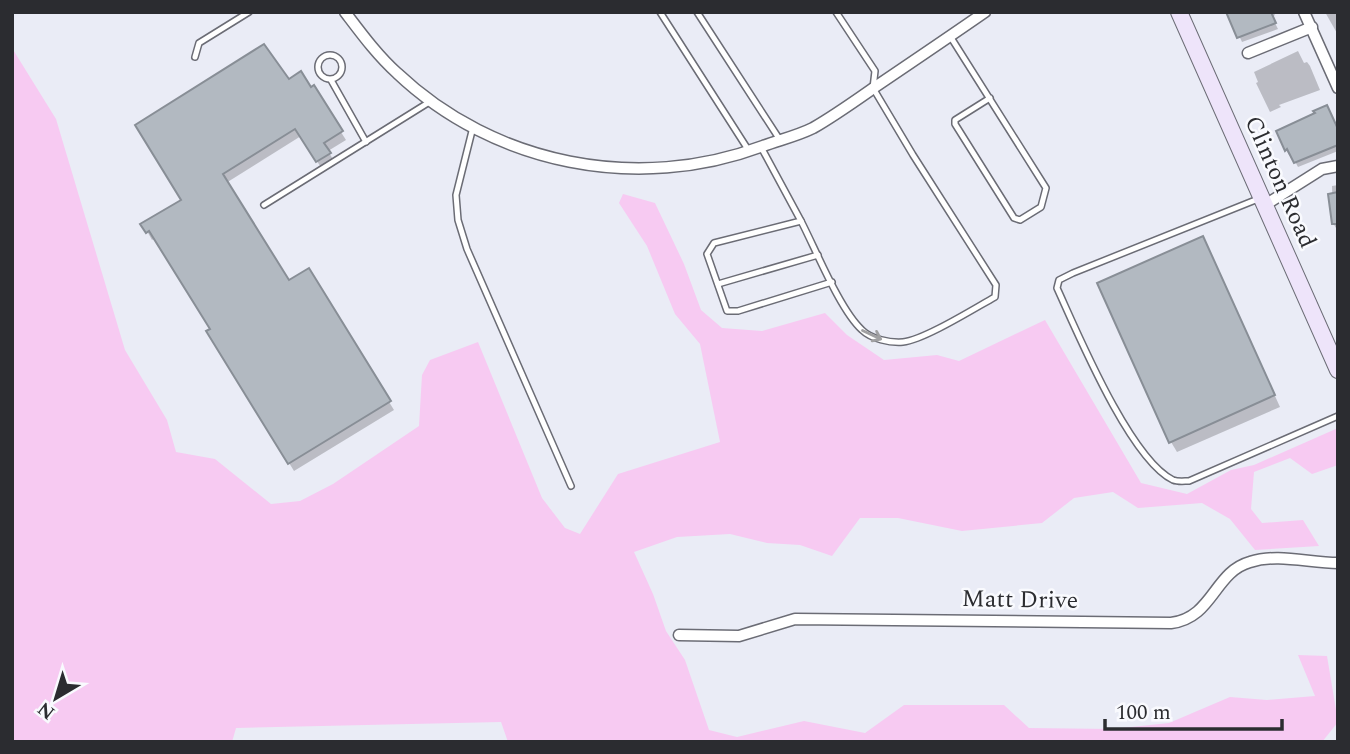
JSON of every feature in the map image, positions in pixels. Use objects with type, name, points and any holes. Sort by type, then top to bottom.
[{"type":"street","points":[[345,12],[371,46],[397,73],[431,101],[473,127],[522,149],[557,160],[630,170],[704,164],[811,128],[985,12]]},
{"type":"street","name":"Clinton Road","points":[[1179,12],[1338,370]]},
{"type":"street","points":[[1304,12],[1338,88]]},
{"type":"street","points":[[1248,53],[1312,27]]},
{"type":"street","points":[[1263,201],[1322,169],[1338,166]]},
{"type":"street","name":"Matt Drive","points":[[679,635],[739,636],[795,619],[1171,623],[1190,619],[1201,611],[1230,576],[1249,562],[1270,559],[1338,563]]},
{"type":"lane","points":[[195,57],[199,43],[248,12]]},
{"type":"lane","points":[[660,12],[749,151]]},
{"type":"lane","points":[[697,12],[780,140]]},
{"type":"lane","points":[[761,147],[802,221],[841,302],[862,331],[878,339],[904,342],[940,328],[995,297],[996,285],[873,88],[875,71],[836,12]]},
{"type":"lane","points":[[950,36],[990,98],[1046,188],[1041,207],[1020,220],[1014,218],[955,124],[956,120],[990,98]]},
{"type":"lane","points":[[331,80],[341,74],[342,66],[336,56],[328,55],[321,59],[318,71],[323,78],[331,80],[366,142]]},
{"type":"lane","points":[[264,205],[431,101]]},
{"type":"lane","points":[[473,127],[456,195],[458,220],[467,249],[571,486]]},
{"type":"lane","points":[[1263,201],[1073,273],[1059,280],[1057,288],[1102,385],[1144,453],[1159,471],[1176,482],[1189,481],[1338,416]]},
{"type":"lane","points":[[802,221],[714,243],[707,254],[727,311],[738,311],[832,282]]},
{"type":"lane","points":[[718,284],[818,255]]},
{"type":"shaded area","points":[[12,48],[56,119],[125,350],[167,420],[176,452],[215,459],[271,504],[300,501],[333,484],[419,426],[422,375],[430,360],[478,342],[542,498],[565,528],[580,534],[618,474],[720,442],[700,344],[675,314],[647,246],[619,203],[623,194],[655,203],[684,264],[701,310],[722,328],[762,331],[825,313],[847,335],[884,360],[937,355],[959,361],[1045,320],[1141,483],[1187,494],[1231,470],[1254,465],[1338,428],[1338,465],[1312,474],[1290,458],[1254,472],[1251,509],[1262,523],[1303,520],[1319,546],[1255,550],[1230,519],[1202,503],[1138,508],[1113,492],[1074,498],[1042,523],[962,531],[898,518],[860,518],[832,556],[800,545],[767,543],[730,534],[677,537],[634,552],[666,631],[685,660],[709,730],[737,737],[804,721],[865,733],[904,705],[1004,705],[1029,728],[1112,729],[1169,723],[1230,697],[1267,700],[1315,696],[1298,655],[1327,656],[1338,722],[1322,742],[508,742],[501,722],[236,728],[232,742],[12,742]]},
{"type":"building","points":[[1226,12],[1271,12],[1276,23],[1237,38]]},
{"type":"building","points":[[264,44],[289,79],[301,71],[311,87],[314,85],[343,131],[324,143],[331,153],[316,162],[295,129],[223,174],[289,280],[309,268],[391,401],[288,464],[206,331],[210,329],[149,231],[146,233],[140,224],[181,200],[135,125]]},
{"type":"building","points":[[1327,105],[1338,129],[1338,145],[1294,163],[1276,131]]},
{"type":"building","points":[[1338,192],[1338,224],[1332,224],[1328,194]]},
{"type":"building","points":[[1203,236],[1275,395],[1169,443],[1097,283]]}]
